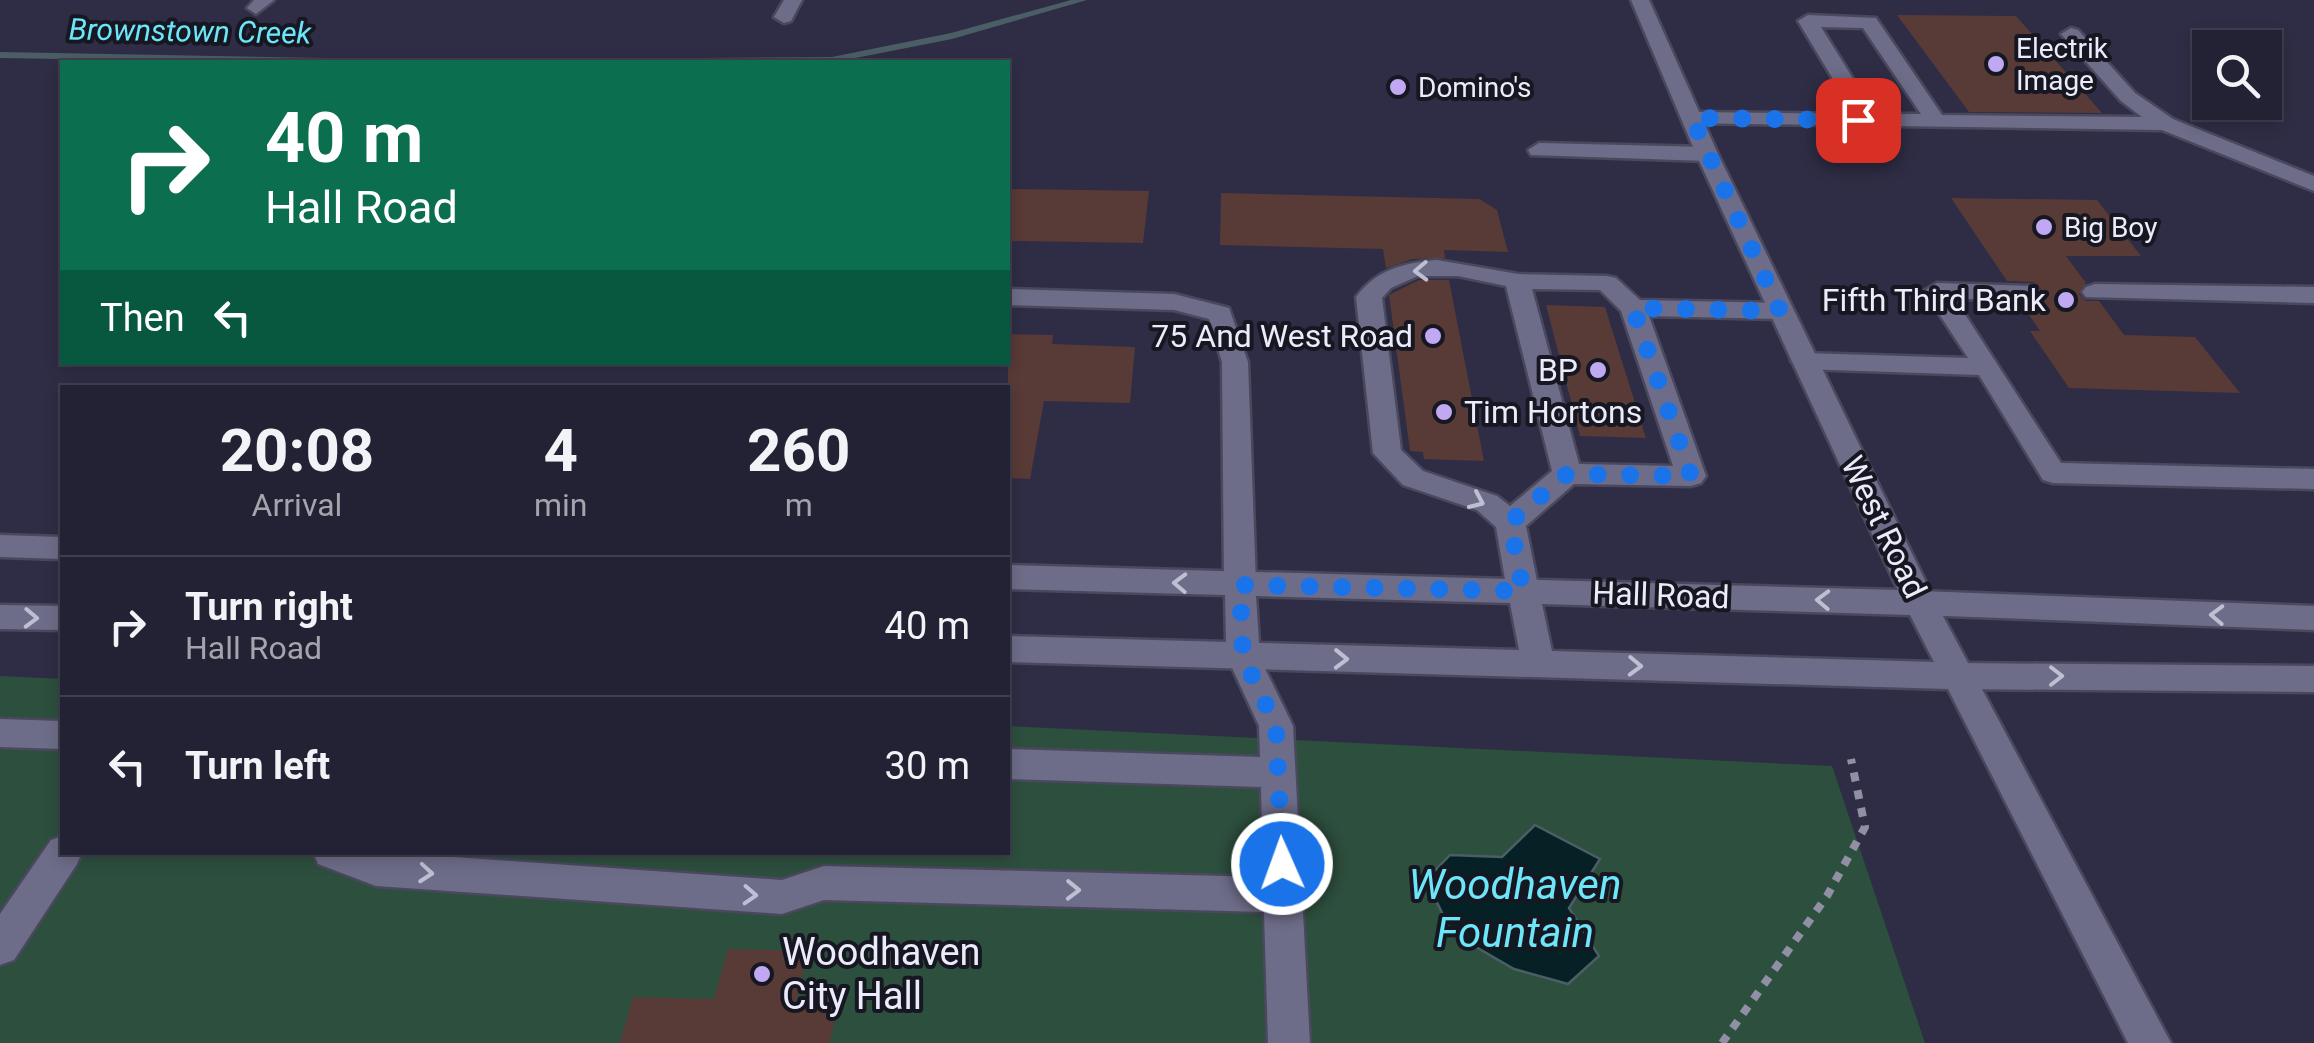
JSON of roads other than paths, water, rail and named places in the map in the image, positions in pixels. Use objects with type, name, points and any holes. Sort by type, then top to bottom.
[{"type":"street","name":"West Road","points":[[1640,0],[1707,154],[1920,603],[2150,1043]]},
{"type":"street","points":[[1868,120],[1808,21],[1869,22],[1936,120]]},
{"type":"street","points":[[2071,34],[2128,98],[2165,124],[2314,184]]},
{"type":"street","points":[[1692,118],[2165,124]]},
{"type":"street","points":[[1539,150],[1707,154]]},
{"type":"street","points":[[1510,522],[1567,474],[1691,476],[1633,308],[1607,284],[1517,281],[1483,271],[1395,272],[1379,282],[1368,297],[1387,453],[1413,478],[1487,503],[1510,522],[1538,663]]},
{"type":"street","points":[[1517,281],[1567,474]]},
{"type":"street","points":[[2025,291],[1937,291],[2053,474],[2314,479]]},
{"type":"street","points":[[2095,292],[2314,295]]},
{"type":"street","points":[[1010,297],[1174,302],[1220,314],[1235,362],[1243,657],[1276,726],[1289,1043]]},
{"type":"street","points":[[1633,308],[1780,311]]},
{"type":"street","points":[[1804,361],[1987,367]]},
{"type":"street","points":[[0,546],[60,548]]},
{"type":"street","name":"Hall Road","points":[[1010,577],[2314,618]]},
{"type":"street","points":[[0,616],[60,618]]},
{"type":"street","points":[[1010,649],[1958,676],[2314,679]]},
{"type":"street","points":[[0,734],[60,735]]},
{"type":"street","points":[[1010,764],[1278,773]]},
{"type":"street","points":[[0,947],[62,855]]},
{"type":"street","points":[[340,855],[376,868],[782,897],[824,884],[1282,895]]},
{"type":"water","name":"Woodhaven Fountain","points":[[1535,825],[1600,859],[1569,908],[1599,956],[1568,984],[1514,969],[1452,933],[1426,880],[1450,855],[1502,857]]},
{"type":"waterway","name":"Brownstown Creek","points":[[832,60],[952,36],[1082,0]]},
{"type":"waterway","name":"Brownstown Creek","points":[[0,55],[270,60]]},
{"type":"place","name":"Electrik Image","points":[[1996,64]]},
{"type":"place","name":"Domino's","points":[[1398,87]]},
{"type":"place","name":"Big Boy","points":[[2044,227]]},
{"type":"place","name":"Fifth Third Bank","points":[[2066,300]]},
{"type":"place","name":"75 And West Road","points":[[1433,336]]},
{"type":"place","name":"BP","points":[[1598,370]]},
{"type":"place","name":"Tim Hortons","points":[[1444,412]]},
{"type":"place","name":"Woodhaven City Hall","points":[[762,974]]}]
